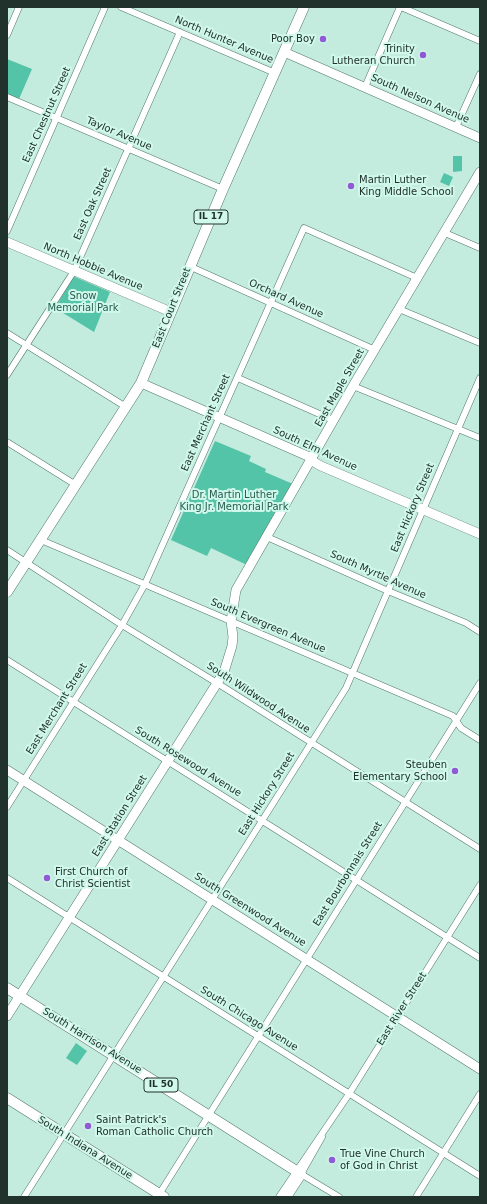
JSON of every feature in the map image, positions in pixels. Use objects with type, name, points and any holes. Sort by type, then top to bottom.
[{"type":"main road","name":"East Court Street","points":[[7,592],[141,383],[223,189],[304,7]]},
{"type":"main road","name":"South Nelson Avenue","points":[[284,52],[480,138]]},
{"type":"main road","name":"East Maple Street","points":[[231,621],[236,590],[333,420],[480,172]]},
{"type":"main road","name":"North Hobbie Avenue","points":[[7,242],[171,312]]},
{"type":"main road","name":"South Elm Avenue","points":[[141,383],[312,458],[314,462],[320,466],[480,534]]},
{"type":"main road","name":"East Station Street","points":[[7,1016],[168,762],[228,664],[233,637],[231,621]]},
{"type":"main road","name":"South Greenwood Avenue","points":[[7,770],[307,958],[480,1069]]},
{"type":"main road","name":"South Harrison Avenue","points":[[7,988],[299,1172]]},
{"type":"main road","name":"South Indiana Avenue","points":[[7,1098],[160,1196]]},
{"type":"main road","name":"East River Street","points":[[286,1197],[299,1172]]},
{"type":"street","points":[[7,34],[19,7]]},
{"type":"street","name":"East Chestnut Street","points":[[7,231],[105,7]]},
{"type":"street","name":"North Hunter Avenue","points":[[121,7],[275,73]]},
{"type":"street","points":[[365,87],[400,7],[480,42]]},
{"type":"street","name":"East Oak Street","points":[[7,375],[74,271],[180,32]]},
{"type":"street","points":[[456,127],[480,74]]},
{"type":"street","name":"Taylor Avenue","points":[[7,97],[128,150],[223,189]]},
{"type":"street","name":"East Merchant Street","points":[[7,807],[122,625],[145,584],[304,228],[417,278]]},
{"type":"street","points":[[444,233],[480,248]]},
{"type":"street","name":"Orchard Avenue","points":[[190,266],[375,350]]},
{"type":"street","points":[[399,309],[480,343]]},
{"type":"street","points":[[7,333],[126,407]]},
{"type":"street","points":[[238,378],[333,420]]},
{"type":"street","name":"East Hickory Street","points":[[24,1197],[346,688],[480,378]]},
{"type":"street","points":[[353,386],[480,438]]},
{"type":"street","points":[[7,442],[76,485]]},
{"type":"street","name":"South Myrtle Avenue","points":[[267,537],[388,591],[466,623],[480,632]]},
{"type":"street","name":"South Evergreen Avenue","points":[[40,540],[453,716],[461,728],[480,740]]},
{"type":"street","name":"South Wildwood Avenue","points":[[7,550],[122,625],[217,683],[480,850]]},
{"type":"street","name":"South Rosewood Avenue","points":[[7,660],[480,958]]},
{"type":"street","name":"East Bourbonnais Street","points":[[160,1196],[208,1115],[480,683]]},
{"type":"street","name":"South Chicago Avenue","points":[[7,878],[480,1176]]},
{"type":"street","name":"East River Street","points":[[279,1197],[318,1146],[323,1133],[480,885]]},
{"type":"street","points":[[416,1197],[480,1094]]},
{"type":"street","name":"South Harrison Avenue","points":[[299,1172],[339,1197]]},
{"type":"green space","points":[[7,59],[32,69],[19,99],[7,94]]},
{"type":"green space","points":[[453,156],[462,156],[462,171],[453,172]]},
{"type":"green space","points":[[444,173],[453,177],[449,186],[440,182]]},
{"type":"green space","name":"Snow Memorial Park","points":[[75,277],[110,292],[94,332],[55,308]]},
{"type":"green space","name":"Dr. Martin Luther King Jr. Memorial Park","points":[[215,441],[251,456],[249,461],[266,469],[265,472],[293,484],[247,565],[211,548],[207,556],[171,540]]},
{"type":"green space","points":[[76,1043],[87,1051],[77,1065],[66,1058]]},
{"type":"place","name":"Poor Boy","points":[[323,39]]},
{"type":"place","name":"Trinity Lutheran Church","points":[[423,55]]},
{"type":"place","name":"Martin Luther King Middle School","points":[[351,186]]},
{"type":"place","name":"Steuben Elementary School","points":[[455,771]]},
{"type":"place","name":"First Church of Christ Scientist","points":[[47,878]]},
{"type":"place","name":"Saint Patrick's Roman Catholic Church","points":[[88,1126]]},
{"type":"place","name":"True Vine Church of God in Christ","points":[[332,1160]]}]
